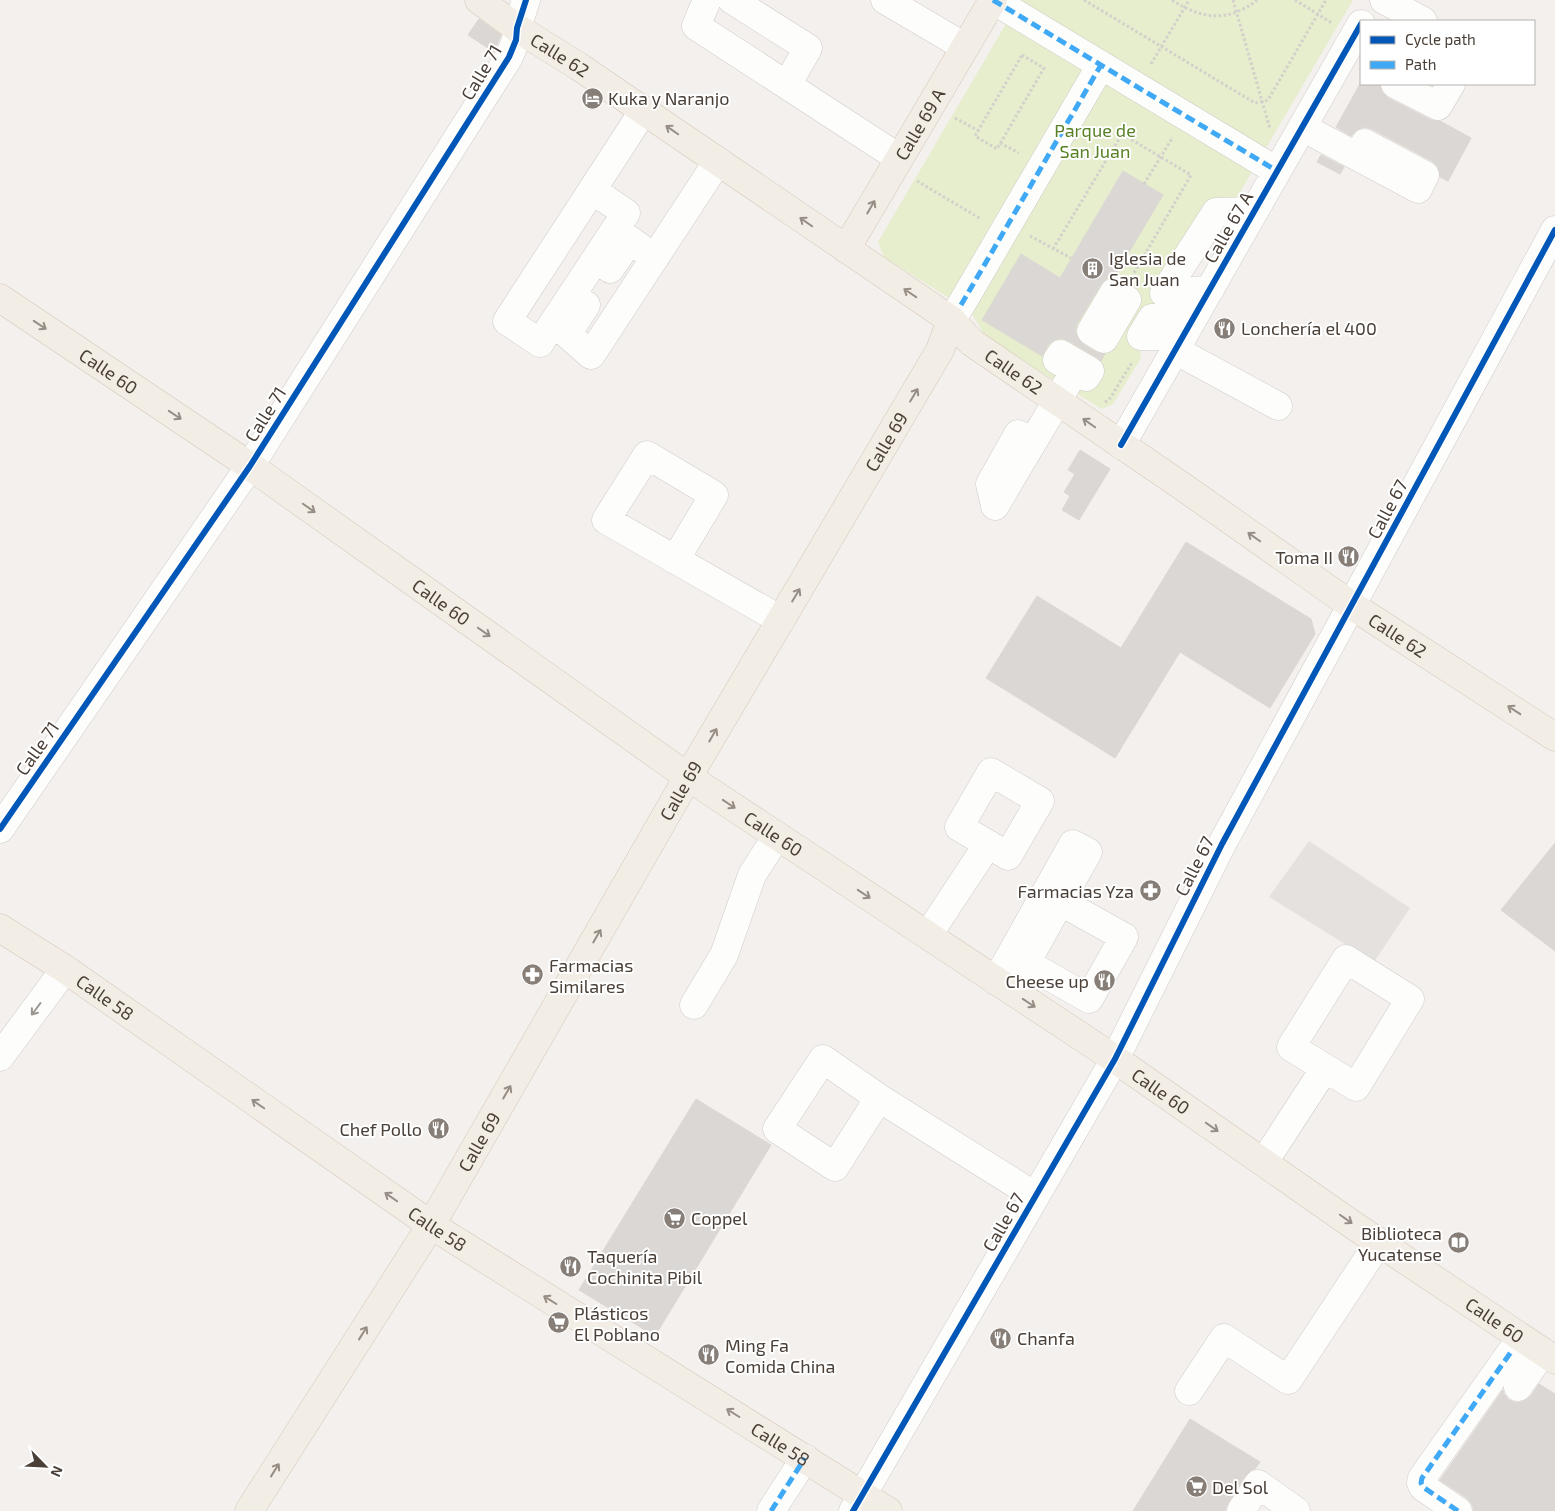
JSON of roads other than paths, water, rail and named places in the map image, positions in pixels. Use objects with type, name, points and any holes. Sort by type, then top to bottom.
[{"type":"main road","name":"Calle 62","points":[[479,0],[517,28],[644,110],[846,249],[956,313],[971,342],[1179,484],[1351,606],[1555,737]]},
{"type":"main road","name":"Calle 69 A","points":[[846,249],[993,0]]},
{"type":"main road","name":"Calle 60","points":[[0,298],[250,466],[688,777],[1114,1059],[1379,1242],[1549,1356]]},
{"type":"main road","name":"Calle 69","points":[[249,1511],[431,1225],[688,777],[940,350],[956,313]]},
{"type":"main road","name":"Calle 58","points":[[0,928],[65,970],[431,1225],[805,1458],[858,1503],[888,1511]]},
{"type":"street","name":"Calle 71","points":[[0,829],[250,466],[509,57],[516,40],[517,28],[526,0]]},
{"type":"street","points":[[707,0],[696,26],[899,158]]},
{"type":"street","points":[[732,0],[808,48],[787,86]]},
{"type":"street","points":[[885,0],[965,47]]},
{"type":"street","points":[[993,0],[1277,171]]},
{"type":"street","name":"Calle 67 A","points":[[1121,445],[1302,127],[1352,61],[1354,20],[1375,0]]},
{"type":"street","name":"Calle 69","points":[[956,313],[1101,65]]},
{"type":"street","points":[[1400,85],[1438,106],[1449,85]]},
{"type":"street","points":[[592,190],[626,213],[540,343],[507,321],[592,190],[644,110]]},
{"type":"street","points":[[1302,127],[1358,157]]},
{"type":"street","points":[[655,258],[718,162]]},
{"type":"street","points":[[1254,211],[1216,212],[1164,293],[1193,319],[1278,406]]},
{"type":"street","name":"Calle 67","points":[[858,1503],[1114,1059],[1222,844],[1555,230]]},
{"type":"street","points":[[1123,292],[1153,306],[1193,319]]},
{"type":"street","points":[[1032,442],[1075,370]]},
{"type":"street","points":[[675,560],[781,620]]},
{"type":"street","points":[[694,1005],[724,954],[752,875],[778,836]]},
{"type":"street","points":[[928,935],[988,844]]},
{"type":"street","points":[[996,981],[1072,844],[1088,852],[1061,902]]},
{"type":"street","points":[[1346,959],[1410,999],[1356,1087],[1325,1068],[1292,1047],[1346,959]]},
{"type":"street","points":[[0,1057],[65,970]]},
{"type":"street","points":[[1264,1162],[1325,1068]]},
{"type":"street","points":[[879,1098],[1035,1196]]},
{"type":"street","points":[[1189,1391],[1224,1338],[1288,1380],[1379,1242]]},
{"type":"street","points":[[1458,1511],[1423,1487],[1421,1483],[1422,1478],[1511,1352]]},
{"type":"street","points":[[1518,1387],[1549,1356]]},
{"type":"street","points":[[771,1511],[805,1458]]},
{"type":"street","points":[[1241,1511],[1258,1484],[1296,1511]]},
{"type":"place","name":"Kuka y Naranjo","points":[[592,98]]},
{"type":"place","name":"Iglesia de San Juan","points":[[1093,268]]},
{"type":"place","name":"Lonchería el 400","points":[[1225,328]]},
{"type":"place","name":"Toma II","points":[[1349,557]]},
{"type":"place","name":"Farmacias Yza","points":[[1150,891]]},
{"type":"place","name":"Farmacias Similares","points":[[533,975]]},
{"type":"place","name":"Cheese up","points":[[1105,981]]},
{"type":"place","name":"Chef Pollo","points":[[438,1129]]},
{"type":"place","name":"Coppel","points":[[675,1218]]},
{"type":"place","name":"Biblioteca Yucatense","points":[[1458,1243]]},
{"type":"place","name":"Taquería Cochinita Pibil","points":[[571,1266]]},
{"type":"place","name":"Plásticos El Poblano","points":[[558,1323]]},
{"type":"place","name":"Chanfa","points":[[1001,1338]]},
{"type":"place","name":"Ming Fa Comida China","points":[[709,1355]]},
{"type":"place","name":"Del Sol","points":[[1196,1487]]},
{"type":"park label","name":"Parque de San Juan","points":[[1095,140]]}]
